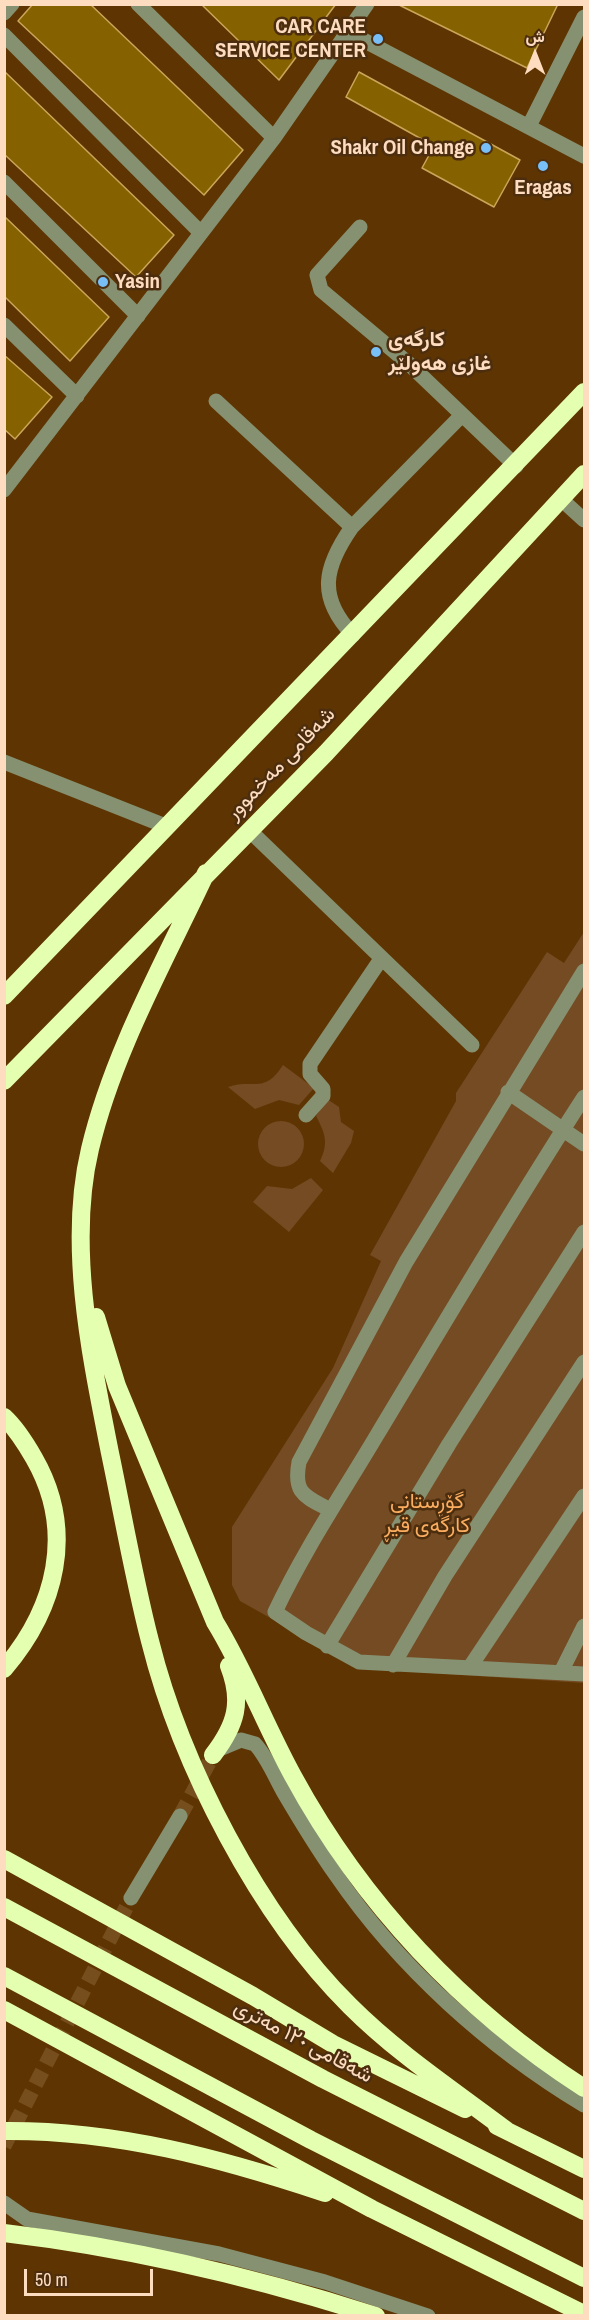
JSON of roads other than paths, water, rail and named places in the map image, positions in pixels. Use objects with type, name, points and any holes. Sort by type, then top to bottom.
[{"type":"highway","name":"شەقامی مەخموور","points":[[4,996],[354,635],[585,392]]},
{"type":"highway","name":"شەقامی مەخموور","points":[[4,1081],[326,753],[585,474]]},
{"type":"highway","points":[[206,873],[120,1056],[90,1150],[83,1192],[83,1263],[89,1338],[150,1644],[184,1741],[247,1873],[311,1963],[349,2005],[385,2038],[506,2130]]},
{"type":"highway","points":[[83,1263],[98,1327],[117,1386],[215,1622],[237,1692],[237,1712],[215,1753]]},
{"type":"highway","points":[[4,1417],[29,1448],[43,1473],[53,1504],[56,1549],[49,1594],[41,1615],[30,1636],[4,1669]]},
{"type":"highway","points":[[215,1622],[234,1653],[294,1778],[343,1859],[364,1886],[419,1952],[474,2005],[552,2067],[585,2088]]},
{"type":"highway","points":[[4,1859],[254,1996],[333,2044],[585,2169]]},
{"type":"highway","name":"شەقامی ١٢٠ مەتری","points":[[4,1907],[323,2079],[585,2211]]},
{"type":"highway","points":[[4,1976],[311,2140],[585,2278]]},
{"type":"highway","points":[[4,2010],[372,2209],[585,2314]]},
{"type":"highway","points":[[4,2131],[53,2132],[145,2142],[246,2167],[372,2209]]},
{"type":"highway","points":[[4,2233],[104,2247],[197,2266],[307,2294],[376,2316]]},
{"type":"street","points":[[4,13],[12,4]]},
{"type":"street","points":[[138,4],[274,138]]},
{"type":"street","points":[[6,484],[77,396],[274,138],[367,4]]},
{"type":"street","points":[[529,126],[585,17]]},
{"type":"street","points":[[348,32],[585,156]]},
{"type":"street","points":[[4,35],[201,233]]},
{"type":"street","points":[[4,182],[138,316]]},
{"type":"street","points":[[360,227],[317,275],[321,290],[408,363],[516,466]]},
{"type":"street","points":[[4,325],[77,396]]},
{"type":"street","points":[[216,401],[352,527]]},
{"type":"street","points":[[354,635],[338,618],[327,587],[339,546],[352,527],[462,415]]},
{"type":"street","points":[[561,499],[585,520]]},
{"type":"street","points":[[4,762],[168,828]]},
{"type":"street","points":[[249,830],[472,1045]]},
{"type":"street","points":[[306,1114],[323,1096],[322,1089],[310,1074],[310,1064],[381,959]]},
{"type":"street","points":[[330,1510],[304,1496],[298,1487],[299,1462],[406,1262],[508,1092],[585,971]]},
{"type":"street","points":[[508,1092],[585,1144]]},
{"type":"street","points":[[585,1097],[330,1510],[297,1566],[275,1612],[327,1646],[359,1662],[585,1674]]},
{"type":"street","points":[[327,1646],[449,1444],[585,1232]]},
{"type":"street","points":[[393,1665],[445,1576],[585,1362]]},
{"type":"street","points":[[470,1667],[585,1496]]},
{"type":"street","points":[[561,1672],[585,1626]]},
{"type":"street","points":[[215,1753],[236,1741],[255,1744],[332,1869],[392,1945],[420,1975],[494,2041],[549,2083],[585,2105]]},
{"type":"street","points":[[131,1898],[180,1816]]},
{"type":"street","points":[[4,2203],[27,2219],[219,2254],[325,2282],[428,2316]]},
{"type":"tunnel","points":[[180,1816],[213,1755]]},
{"type":"tunnel","points":[[4,2146],[131,1898]]},
{"type":"place","name":"CAR CARE SERVICE CENTER","points":[[378,39]]},
{"type":"place","name":"Shakr Oil Change","points":[[486,148]]},
{"type":"place","name":"Eragas","points":[[543,166]]},
{"type":"place","name":"Yasin","points":[[103,282]]},
{"type":"place","name":"کارگەی غازی هەولێر","points":[[376,352]]},
{"type":"park label","name":"گۆڕستانی کارگەی قیڕ","points":[[427,1514]]}]
